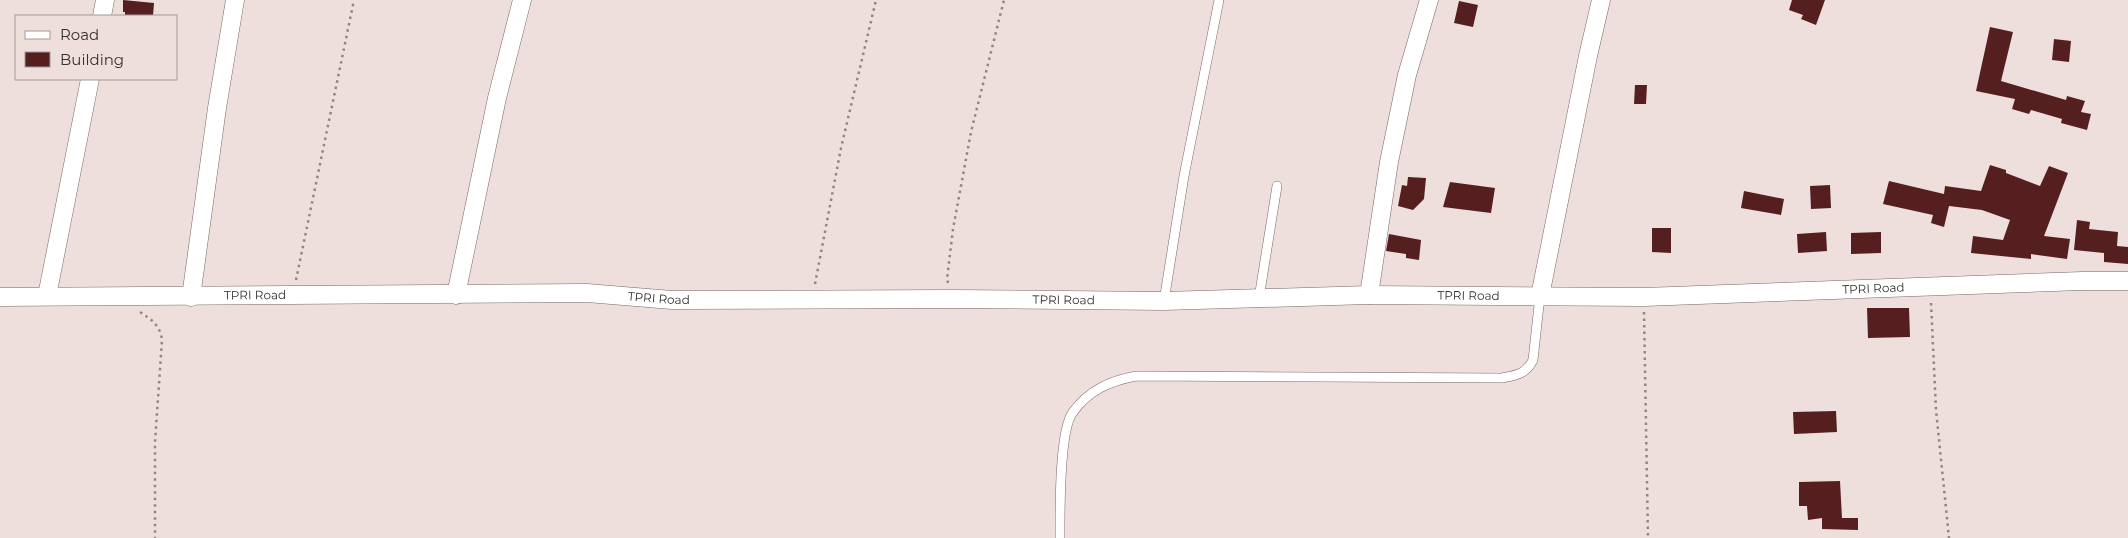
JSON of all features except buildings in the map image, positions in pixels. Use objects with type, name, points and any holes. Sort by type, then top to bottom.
[{"type":"street","points":[[102,15],[104,0]]},
{"type":"street","points":[[191,297],[217,108],[235,0]]},
{"type":"street","points":[[456,295],[497,98],[522,0]]},
{"type":"street","points":[[1369,295],[1388,162],[1407,75],[1429,0]]},
{"type":"street","points":[[1540,296],[1601,0]]},
{"type":"street","points":[[47,296],[90,80]]},
{"type":"street","name":"TPRI Road","points":[[0,297],[587,293],[672,300],[952,299],[1164,301],[1369,295],[1644,297],[2082,281],[2128,281]]},
{"type":"lane","points":[[1164,301],[1184,176],[1219,0]]},
{"type":"lane","points":[[1258,298],[1277,186]]},
{"type":"lane","points":[[1060,538],[1060,491],[1066,434],[1072,413],[1095,390],[1108,383],[1136,376],[1502,378],[1522,374],[1533,360],[1540,296]]},
{"type":"path","points":[[293,296],[354,0]]},
{"type":"path","points":[[812,300],[841,148],[876,0]]},
{"type":"path","points":[[952,299],[947,279],[953,229],[971,132],[1004,0]]},
{"type":"path","points":[[1931,288],[1936,410],[1949,538]]},
{"type":"path","points":[[1644,297],[1648,538]]},
{"type":"path","points":[[139,312],[155,322],[161,331],[162,340],[155,442],[155,538]]}]
